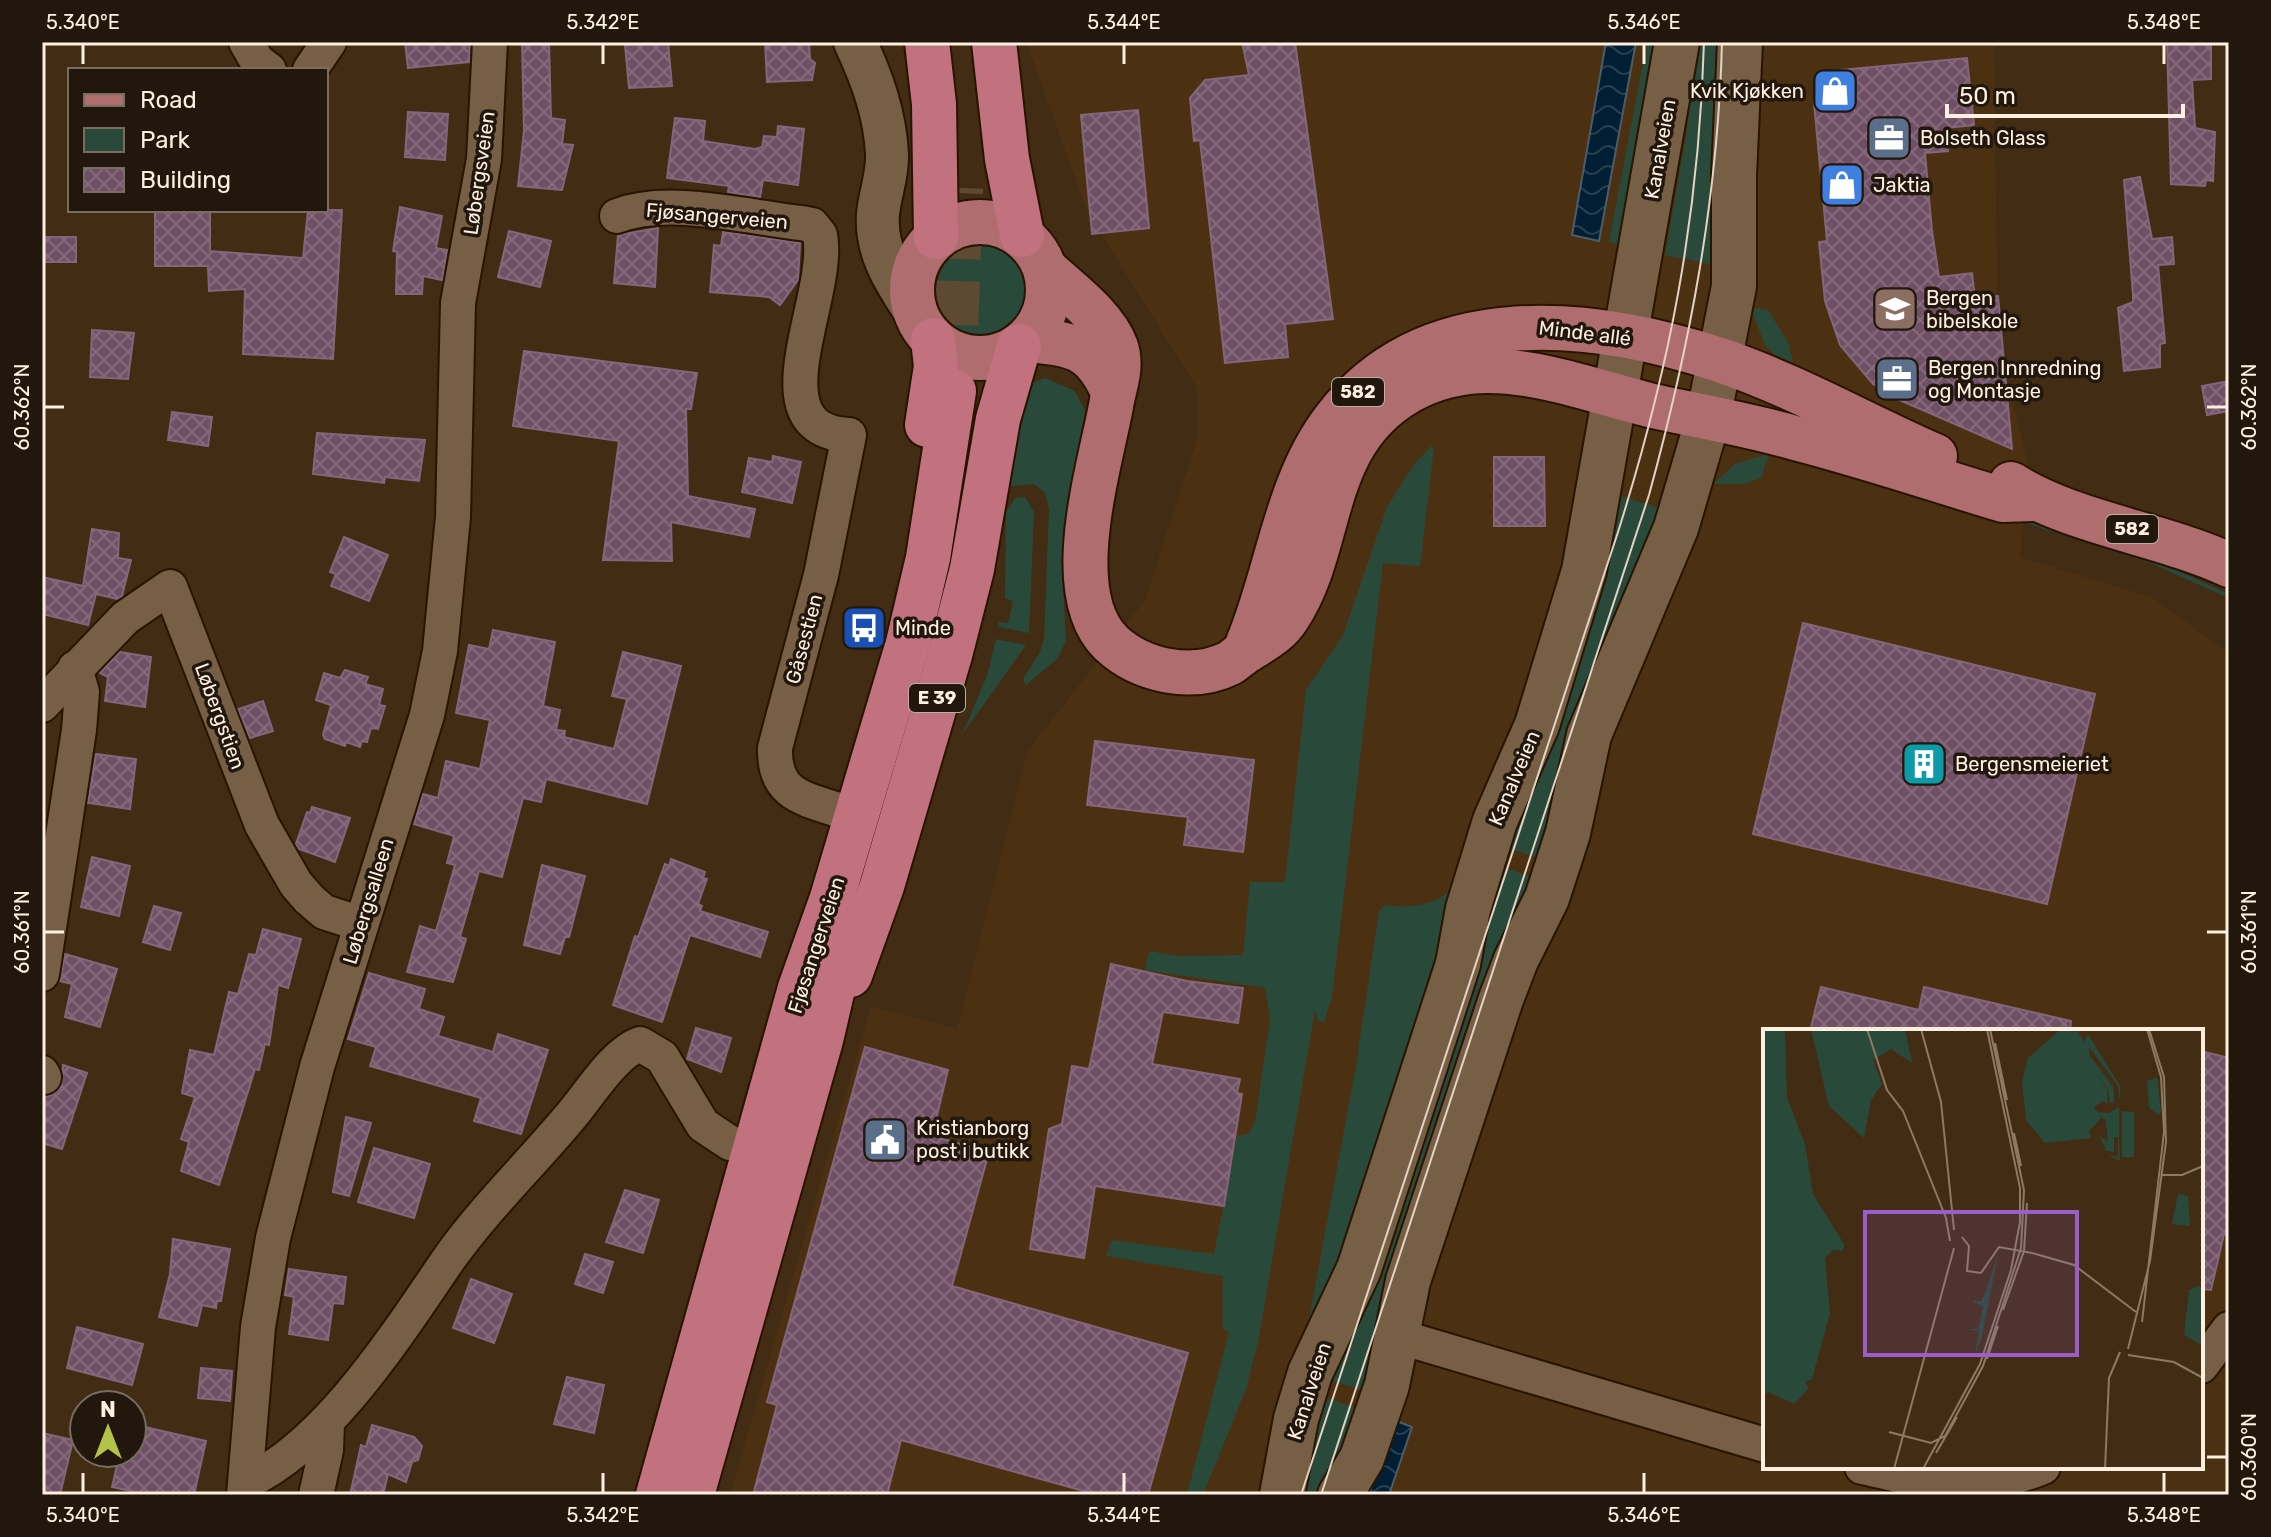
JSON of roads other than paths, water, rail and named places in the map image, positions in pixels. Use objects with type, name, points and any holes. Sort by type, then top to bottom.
[{"type":"highway","name":"E 39","points":[[927,42],[934,104],[932,240]]},
{"type":"highway","points":[[949,42],[972,189],[969,42]]},
{"type":"highway","name":"E 39","points":[[994,42],[1007,159],[1034,252]]},
{"type":"highway","name":"E 39","points":[[800,988],[813,894],[921,462],[936,366],[924,325]]},
{"type":"highway","name":"E 39","points":[[821,1040],[857,960],[882,886],[950,655],[972,569],[998,419],[1024,343]]},
{"type":"highway","name":"Fjøsangerveien","points":[[658,1495],[800,988],[832,898],[908,643],[966,391],[949,561],[929,649],[860,879],[821,1040],[692,1495]]},
{"type":"main road","name":"Kanalveien","points":[[1282,1495],[1296,1419],[1310,1373],[1359,1269],[1458,964],[1468,909],[1500,805],[1532,736],[1571,621],[1584,571],[1677,42]]},
{"type":"main road","points":[[1340,1495],[1369,1440],[1390,1376],[1408,1281],[1501,999],[1555,874],[1589,735],[1676,528],[1708,419],[1721,361],[1736,261],[1734,175],[1740,42]]},
{"type":"main road","points":[[932,240],[949,228],[979,221],[994,222],[1034,252]]},
{"type":"main road","name":"E 39","points":[[924,325],[914,268],[932,240]]},
{"type":"main road","name":"E 39","points":[[1024,343],[1044,314],[1049,285],[1034,252]]},
{"type":"main road","name":"Minde allé","points":[[1034,252],[1110,335],[1118,362],[1085,566],[1087,599],[1099,630],[1130,657],[1152,667],[1203,672],[1230,663],[1271,636],[1288,618],[1302,591],[1345,460],[1386,408],[1407,392],[1461,372],[1490,371],[1536,377],[1792,437],[2003,500],[2034,499]]},
{"type":"main road","points":[[924,325],[966,357],[1003,354],[1024,343],[1060,343],[1092,356],[1113,392]]},
{"type":"main road","name":"Minde allé","points":[[1245,651],[1262,609],[1300,485],[1315,451],[1334,420],[1383,370],[1436,344],[1514,327],[1566,328],[1626,335],[1721,361],[1954,464],[2008,482],[2034,499],[2150,535],[2229,565]]},
{"type":"street","points":[[246,42],[257,61],[266,68]]},
{"type":"street","points":[[311,68],[329,42]]},
{"type":"street","name":"Løbergsveien","points":[[458,303],[484,159],[490,42]]},
{"type":"street","points":[[855,42],[880,104],[887,172],[900,210],[932,240]]},
{"type":"street","points":[[887,172],[878,217],[880,238],[892,276],[924,325]]},
{"type":"street","name":"Fjøsangerveien","points":[[617,216],[634,209],[659,207],[801,223],[817,229],[822,245],[819,283],[799,396],[805,416],[814,424],[823,430],[849,435]]},
{"type":"street","name":"Løbergsalleen","points":[[245,1488],[259,1316],[273,1238],[317,1067],[427,715],[440,651],[453,517],[458,303]]},
{"type":"street","name":"Gåsestien","points":[[835,809],[797,794],[781,782],[775,771],[775,748],[821,575],[849,435]]},
{"type":"street","name":"Løbergstien","points":[[42,705],[125,618],[170,587],[269,837],[309,899],[324,912],[361,924]]},
{"type":"street","points":[[42,974],[79,730],[82,692],[75,668]]},
{"type":"street","points":[[245,1488],[284,1462],[327,1423],[487,1210],[601,1082],[625,1049],[640,1044],[662,1057],[703,1125],[730,1143]]},
{"type":"street","points":[[2203,1363],[2229,1329]]},
{"type":"street","points":[[1397,1336],[1763,1444]]},
{"type":"street","points":[[316,1495],[326,1450],[327,1423]]},
{"type":"street","points":[[1871,1469],[1938,1484],[1976,1486],[2014,1479],[2038,1469]]},
{"type":"water","points":[[1606,42],[1636,42],[1599,241],[1572,235]]},
{"type":"water","points":[[1394,1420],[1412,1427],[1389,1495],[1369,1495]]},
{"type":"tunnel","points":[[954,391],[961,188]]},
{"type":"tram line","points":[[1301,1495],[1618,532],[1653,410],[1679,290],[1688,230],[1696,169],[1704,42]]},
{"type":"tram line","points":[[1321,1495],[1649,495],[1677,383],[1699,271],[1715,158],[1722,42]]},
{"type":"place","name":"Kvik Kjøkken","points":[[1835,91]]},
{"type":"place","name":"Bolseth Glass","points":[[1889,138]]},
{"type":"place","name":"Jaktia","points":[[1842,185]]},
{"type":"place","name":"Bergen bibelskole","points":[[1895,309]]},
{"type":"place","name":"Bergen Innredning og Montasje","points":[[1897,379]]},
{"type":"place","name":"Minde","points":[[864,628]]},
{"type":"place","name":"Bergensmeieriet","points":[[1924,764]]},
{"type":"place","name":"Kristianborg post i butikk","points":[[885,1140]]}]
